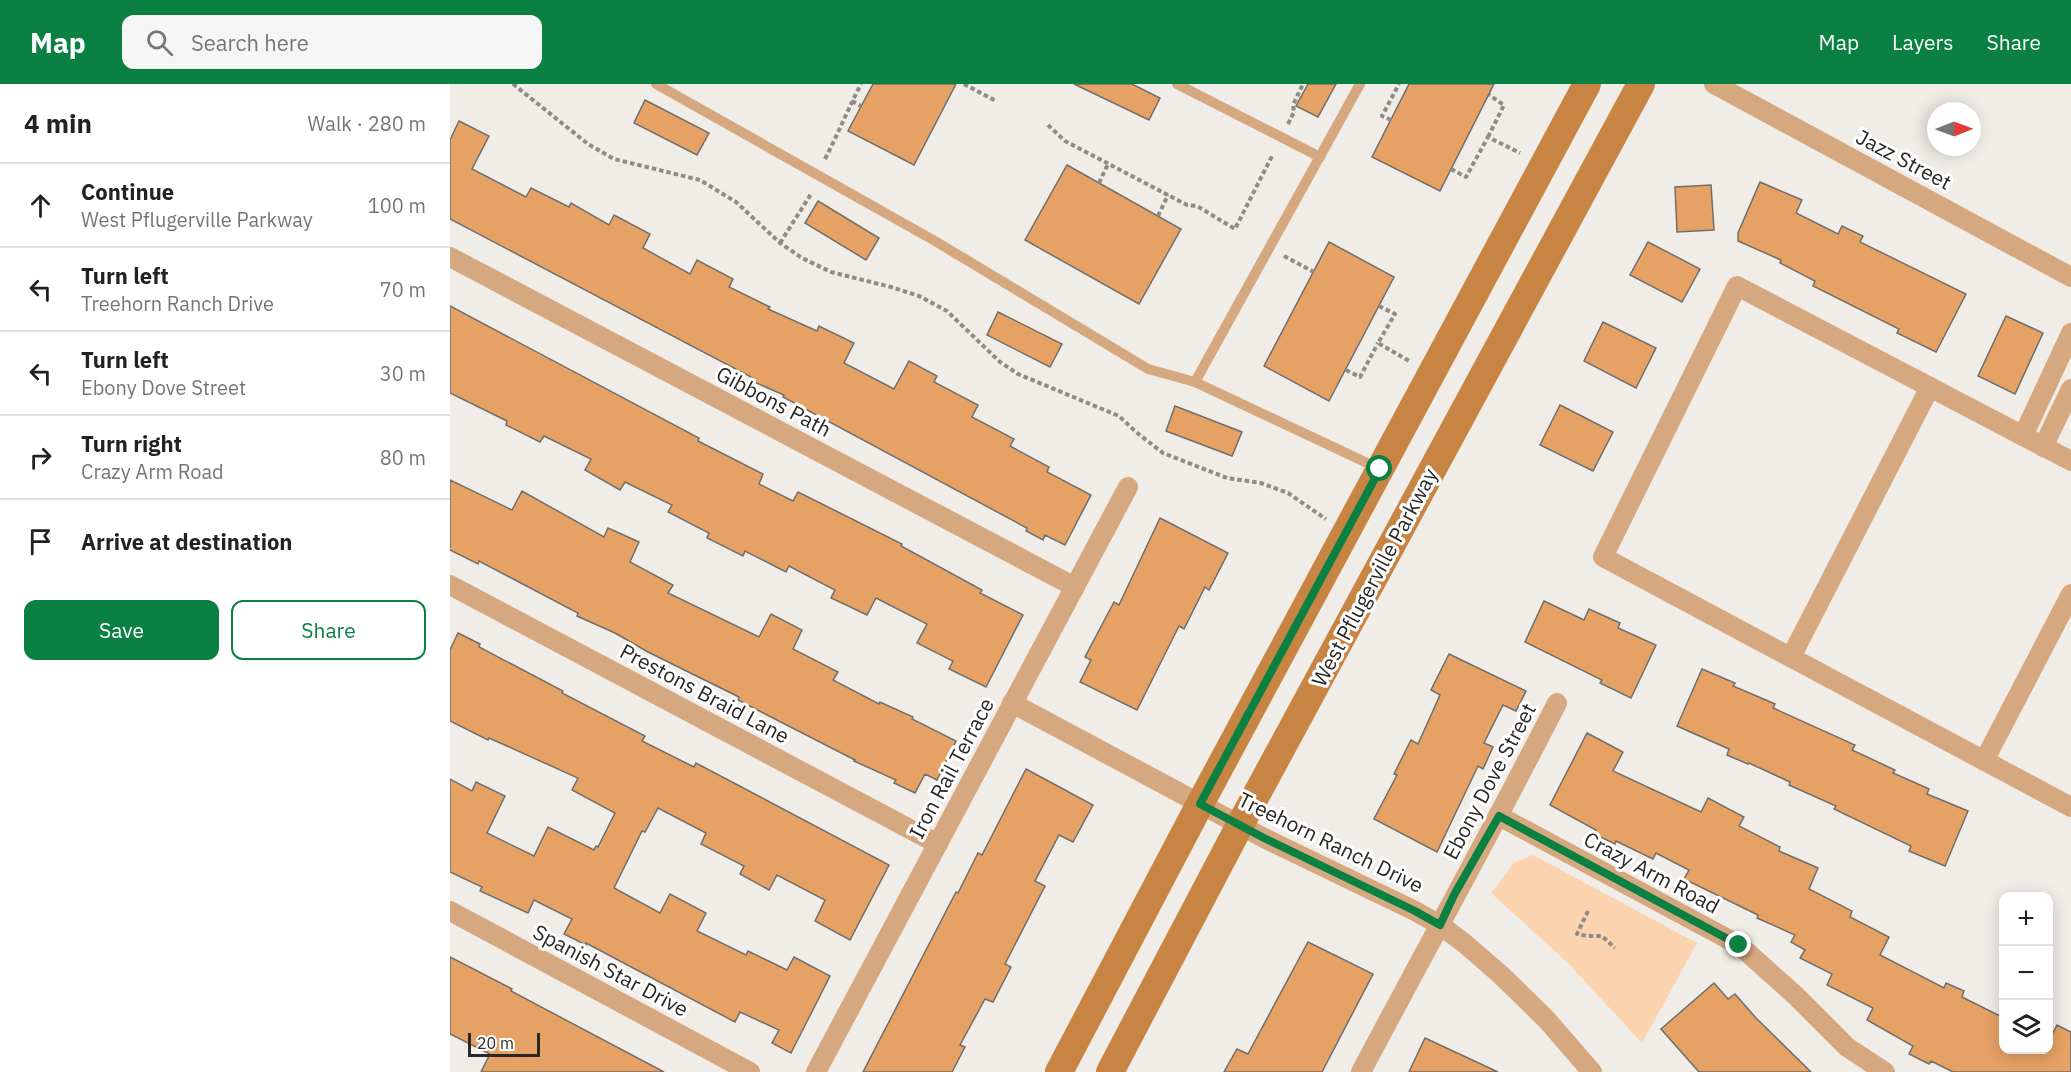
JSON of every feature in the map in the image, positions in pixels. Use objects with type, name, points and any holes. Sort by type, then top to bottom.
[{"type":"main road","points":[[1059,1072],[1200,804],[1587,84]]},
{"type":"main road","name":"West Pflugerville Parkway","points":[[1110,1072],[1240,825],[1641,84]]},
{"type":"street","name":"Jazz Street","points":[[1714,84],[2071,277]]},
{"type":"street","name":"Gibbons Path","points":[[450,257],[1075,587]]},
{"type":"street","points":[[2071,462],[1737,286],[1603,557],[2071,807]]},
{"type":"street","points":[[2023,436],[2064,367],[2071,333]]},
{"type":"street","points":[[1791,657],[1930,387]]},
{"type":"street","points":[[2043,447],[2071,389]]},
{"type":"street","name":"Iron Rail Terrace","points":[[816,1072],[1128,487]]},
{"type":"street","name":"Prestons Braid Lane","points":[[450,585],[938,844]]},
{"type":"street","points":[[1984,761],[2071,594]]},
{"type":"street","name":"Treehorn Ranch Drive","points":[[1012,703],[1240,825],[1440,925],[1464,943],[1531,1005],[1592,1072]]},
{"type":"street","name":"Ebony Dove Street","points":[[1361,1072],[1557,703]]},
{"type":"street","name":"Crazy Arm Road","points":[[1499,816],[1739,945],[1796,996],[1847,1047],[1885,1072]]},
{"type":"street","name":"Spanish Star Drive","points":[[450,911],[750,1072]]},
{"type":"lane","points":[[657,84],[935,241],[1148,369],[1195,382],[1380,469]]},
{"type":"lane","points":[[1177,84],[1320,157]]},
{"type":"lane","points":[[1195,382],[1360,84]]},
{"type":"path","points":[[513,84],[588,144],[614,159],[700,180],[736,202],[780,243],[802,258],[831,273],[919,296],[946,311],[1000,362],[1018,374],[1119,416],[1163,453],[1227,478],[1261,483],[1288,493],[1327,519]]},
{"type":"path","points":[[823,162],[861,84]]},
{"type":"path","points":[[964,84],[996,101]]},
{"type":"path","points":[[1288,125],[1294,112],[1293,105],[1304,84]]},
{"type":"path","points":[[1391,120],[1382,116],[1399,84]]},
{"type":"path","points":[[1451,169],[1466,177],[1488,137],[1504,105],[1489,95]]},
{"type":"path","points":[[852,101],[861,106]]},
{"type":"path","points":[[1048,125],[1065,141],[1187,205],[1197,206],[1235,229],[1272,156]]},
{"type":"path","points":[[1488,137],[1523,155]]},
{"type":"path","points":[[1099,183],[1108,164]]},
{"type":"path","points":[[780,243],[811,194]]},
{"type":"path","points":[[1158,216],[1168,195]]},
{"type":"path","points":[[1283,256],[1314,272]]},
{"type":"path","points":[[1346,370],[1360,377],[1395,314],[1379,306]]},
{"type":"path","points":[[1378,343],[1411,362]]},
{"type":"path","points":[[1588,911],[1577,934],[1602,936],[1616,948]]},
{"type":"shaded area","points":[[1533,855],[1697,943],[1642,1043],[1568,963],[1491,893],[1514,863]]},
{"type":"building","points":[[873,84],[956,84],[914,165],[848,131]]},
{"type":"building","points":[[1074,84],[1132,84],[1160,98],[1149,120]]},
{"type":"building","points":[[1308,84],[1336,84],[1318,117],[1296,106]]},
{"type":"building","points":[[1409,84],[1494,84],[1440,191],[1372,157]]},
{"type":"building","points":[[645,100],[709,133],[697,155],[634,123]]},
{"type":"building","points":[[459,121],[489,136],[472,169],[526,197],[531,188],[569,207],[571,203],[609,225],[614,215],[650,234],[643,248],[690,274],[697,260],[733,279],[729,287],[770,307],[768,309],[817,331],[819,326],[854,343],[844,363],[894,389],[909,361],[937,376],[934,382],[978,405],[972,417],[1014,439],[1010,446],[1049,467],[1047,472],[1091,495],[1065,545],[1045,535],[1043,540],[1026,531],[1027,528],[783,397],[784,395],[752,381],[753,378],[450,219],[450,140]]},
{"type":"building","points":[[1067,165],[1181,229],[1139,304],[1025,240]]},
{"type":"building","points":[[1760,182],[1802,200],[1796,213],[1838,234],[1842,226],[1863,236],[1860,242],[1966,294],[1936,352],[1897,333],[1899,329],[1813,286],[1815,281],[1780,263],[1781,260],[1738,241],[1738,233]]},
{"type":"building","points":[[1711,185],[1714,230],[1677,232],[1675,187]]},
{"type":"building","points":[[818,201],[879,238],[866,260],[805,223]]},
{"type":"building","points":[[1329,242],[1394,277],[1329,401],[1264,366]]},
{"type":"building","points":[[1648,242],[1700,269],[1682,302],[1630,275]]},
{"type":"building","points":[[450,306],[763,474],[759,484],[793,501],[798,492],[902,544],[901,546],[982,590],[980,593],[1023,615],[986,687],[949,669],[953,661],[917,643],[927,624],[876,598],[867,615],[831,598],[835,590],[789,566],[786,572],[745,551],[743,556],[707,538],[709,533],[668,512],[672,505],[625,482],[620,490],[585,470],[591,459],[544,436],[540,442],[506,425],[507,421],[450,393]]},
{"type":"building","points":[[998,312],[1062,344],[1050,367],[987,335]]},
{"type":"building","points":[[2006,316],[2043,333],[2015,394],[1978,376]]},
{"type":"building","points":[[1603,322],[1656,348],[1636,388],[1584,361]]},
{"type":"building","points":[[1560,405],[1613,432],[1593,471],[1540,445]]},
{"type":"building","points":[[1175,406],[1242,432],[1232,456],[1166,431]]},
{"type":"building","points":[[450,480],[512,510],[522,491],[604,537],[608,528],[639,542],[630,562],[673,585],[668,593],[759,637],[771,614],[802,630],[793,649],[838,672],[833,680],[879,704],[880,702],[913,717],[912,719],[956,741],[937,780],[925,774],[915,793],[894,783],[896,780],[854,761],[738,700],[739,697],[577,616],[578,613],[479,561],[478,564],[450,550]]},
{"type":"building","points":[[1160,518],[1228,553],[1209,590],[1205,587],[1184,629],[1179,626],[1137,710],[1080,682],[1091,660],[1085,657],[1114,602],[1119,605]]},
{"type":"building","points":[[1544,601],[1584,620],[1589,609],[1620,623],[1618,628],[1656,645],[1631,698],[1600,683],[1602,680],[1525,642]]},
{"type":"building","points":[[458,633],[480,644],[479,647],[563,691],[562,693],[645,736],[642,741],[694,767],[696,763],[889,865],[850,940],[815,921],[825,900],[777,875],[769,890],[740,874],[744,866],[701,844],[706,833],[658,808],[645,832],[642,831],[614,888],[660,913],[670,894],[706,913],[697,931],[746,955],[748,951],[787,970],[794,957],[830,976],[791,1053],[772,1043],[779,1030],[740,1012],[735,1022],[586,943],[586,945],[564,934],[572,919],[534,900],[528,913],[480,891],[482,887],[450,872],[450,779],[472,791],[476,782],[505,796],[487,833],[534,856],[548,827],[594,850],[596,846],[598,847],[615,813],[572,790],[578,778],[489,738],[488,740],[450,721],[450,650]]},
{"type":"building","points":[[1449,654],[1526,691],[1516,711],[1503,705],[1484,743],[1493,747],[1483,769],[1478,766],[1437,852],[1374,819],[1397,775],[1394,774],[1411,740],[1418,744],[1440,695],[1431,690]]},
{"type":"building","points":[[1702,669],[1735,683],[1733,686],[1775,704],[1773,708],[1855,745],[1852,750],[1895,770],[1893,773],[1929,789],[1927,794],[1968,811],[1945,866],[1909,851],[1911,846],[1834,809],[1836,806],[1789,785],[1790,782],[1727,755],[1729,749],[1677,726]]},
{"type":"building","points":[[1587,733],[1623,752],[1613,771],[1701,812],[1708,798],[1744,817],[1739,826],[1780,847],[1779,851],[1818,868],[1809,889],[1852,911],[1850,917],[1889,937],[1880,955],[1944,988],[1946,983],[1964,991],[1962,997],[1999,1016],[1999,1054],[2053,1054],[2053,1033],[2057,1025],[2071,1032],[2071,1072],[1953,1072],[1931,1061],[1929,1064],[1909,1054],[1913,1046],[1867,1020],[1873,1008],[1827,985],[1832,974],[1800,958],[1805,950],[1791,942],[1795,935],[1757,918],[1758,915],[1684,879],[1689,870],[1656,853],[1653,859],[1616,841],[1615,844],[1594,834],[1596,830],[1550,805]]},
{"type":"building","points":[[1026,769],[1093,805],[1073,842],[1059,835],[1035,881],[1045,886],[1005,964],[1011,967],[993,1002],[985,999],[960,1045],[965,1047],[952,1072],[863,1072],[956,892],[958,893],[978,853],[982,855]]},
{"type":"building","points":[[1308,942],[1373,974],[1322,1072],[1224,1072],[1237,1049],[1248,1054]]},
{"type":"building","points":[[450,957],[664,1072],[481,1072],[490,1054],[450,1034]]},
{"type":"building","points":[[1714,983],[1728,999],[1735,994],[1811,1072],[1699,1072],[1661,1029]]},
{"type":"building","points":[[1425,1038],[1498,1072],[1409,1072]]},
{"type":"route","points":[[1380,469],[1200,804],[1440,925],[1454,895],[1499,816],[1739,945]]}]
